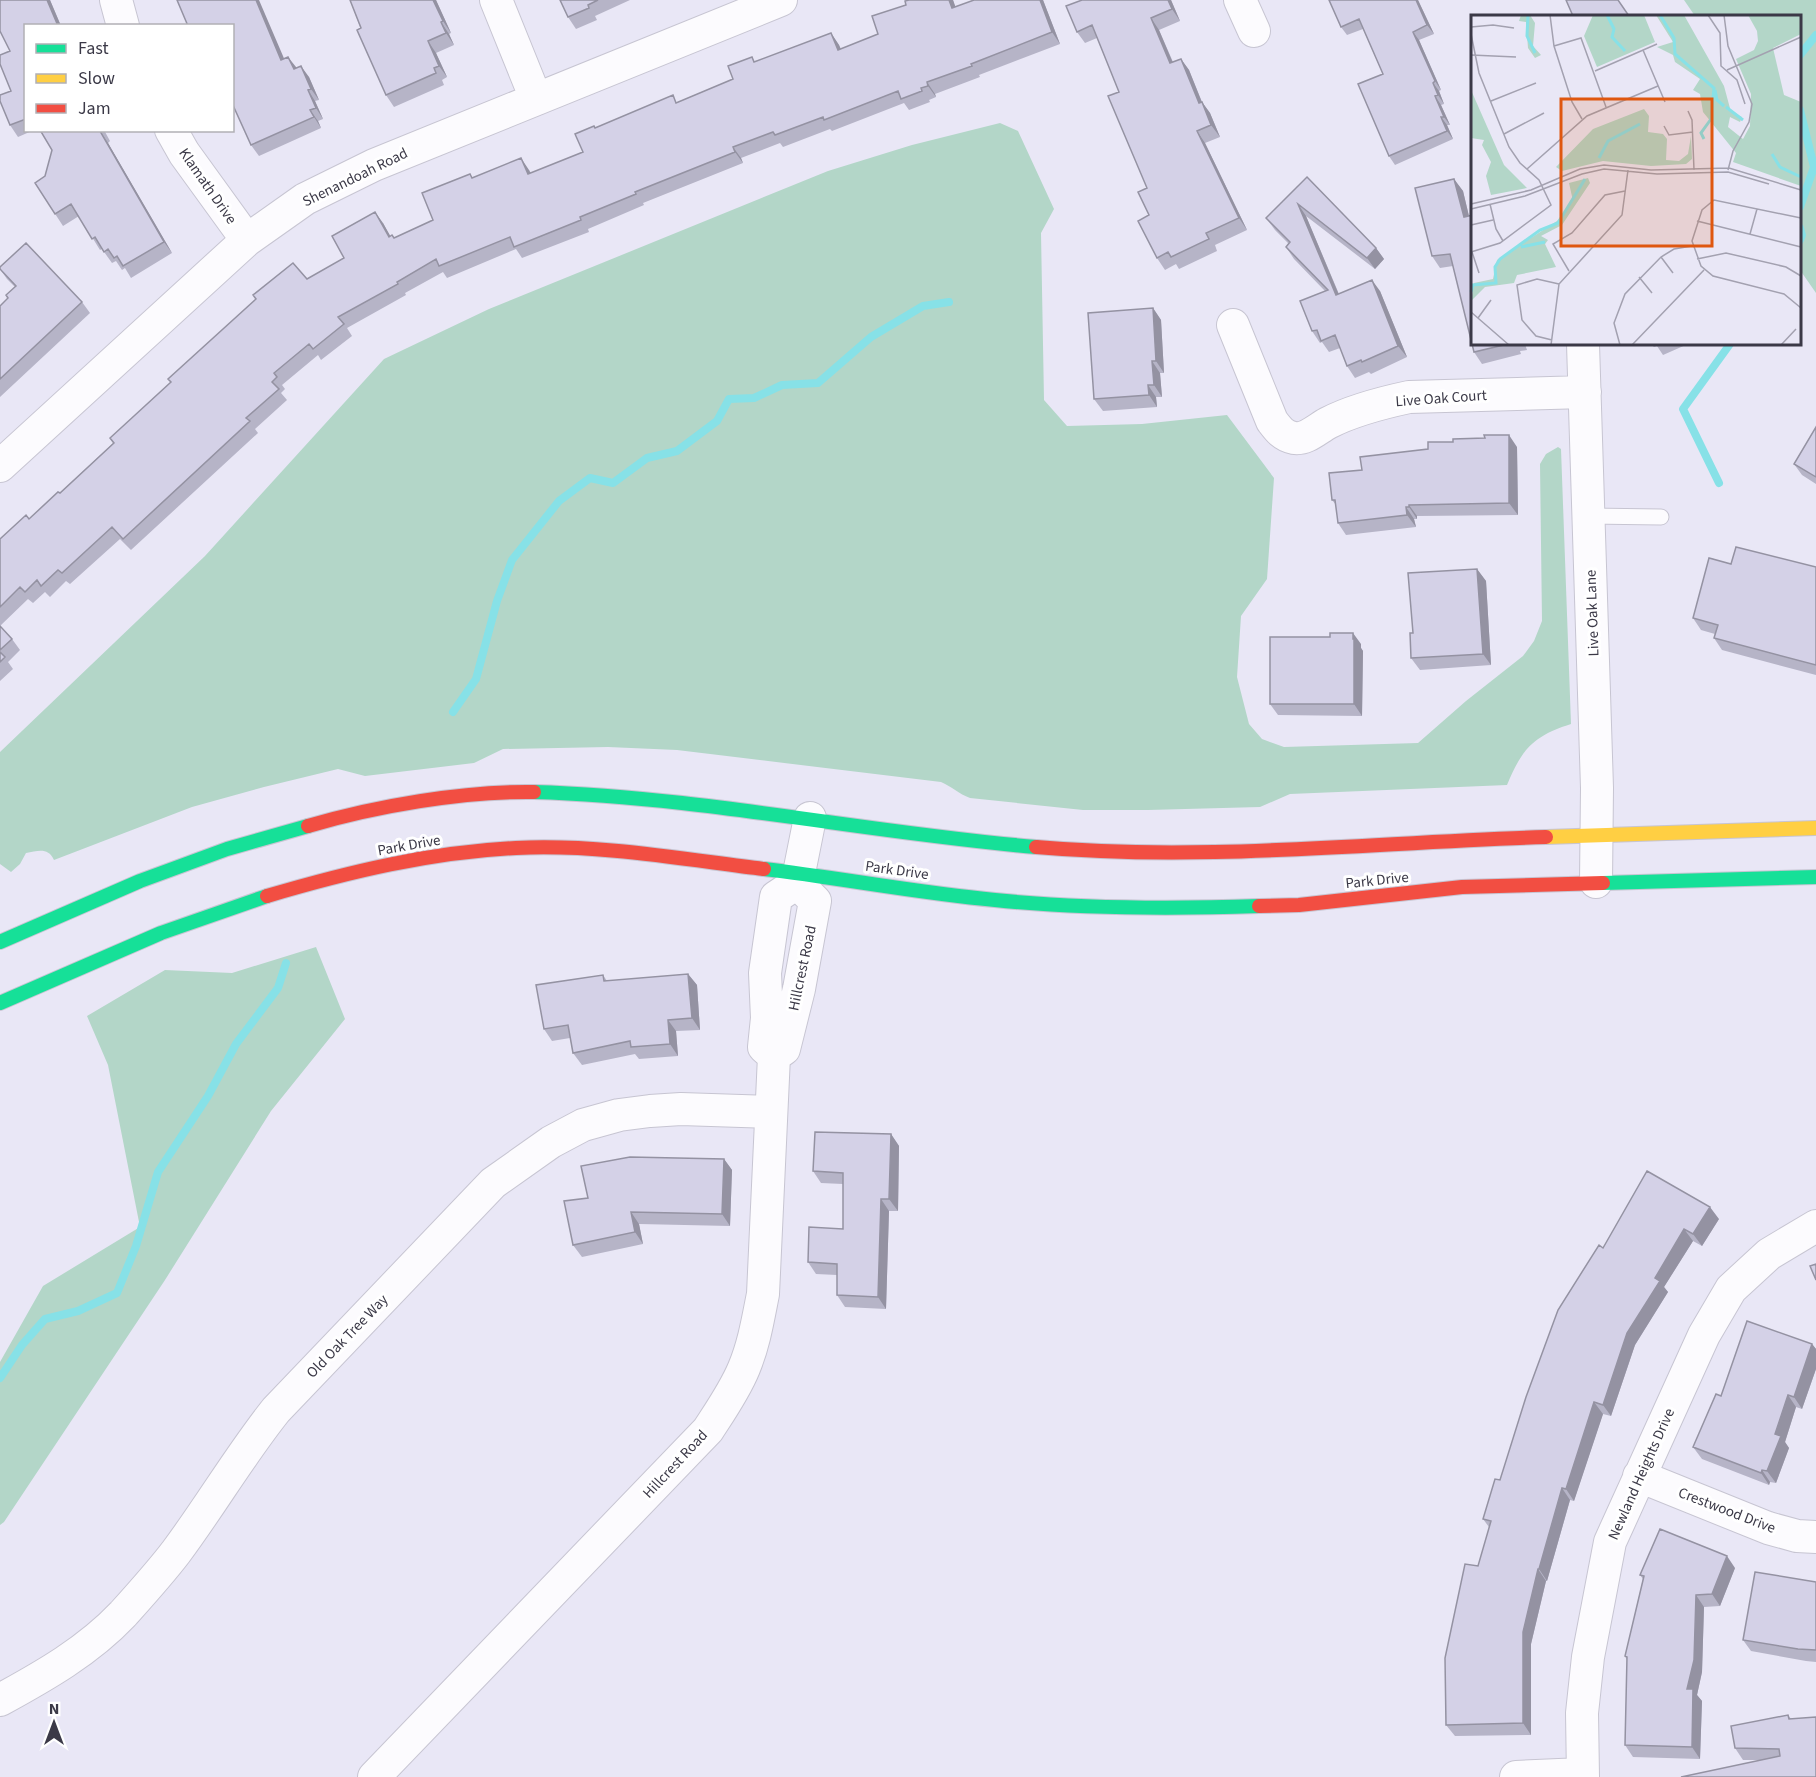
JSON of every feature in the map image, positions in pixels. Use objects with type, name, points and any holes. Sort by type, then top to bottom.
[{"type":"street","points":[[116,0],[122,24]]},
{"type":"street","points":[[496,0],[536,99]]},
{"type":"street","name":"Shenandoah Road","points":[[0,466],[247,240],[305,199],[374,165],[781,0]]},
{"type":"street","points":[[1240,0],[1254,31]]},
{"type":"street","name":"Klamath Drive","points":[[172,132],[184,153],[247,240]]},
{"type":"street","name":"Live Oak Court","points":[[1233,325],[1272,420],[1282,433],[1295,438],[1309,435],[1351,412],[1382,402],[1409,397],[1585,392]]},
{"type":"street","name":"Live Oak Lane","points":[[1584,345],[1597,788],[1596,882]]},
{"type":"street","points":[[0,942],[140,881],[227,849],[314,824],[413,802],[513,792],[596,794],[810,818],[999,844],[1081,851],[1152,853],[1298,849],[1596,834],[1816,828]]},
{"type":"street","points":[[798,878],[810,818]]},
{"type":"street","name":"Park Drive","points":[[0,1003],[161,933],[244,902],[328,878],[422,856],[516,848],[593,849],[798,878],[992,900],[1078,907],[1152,909],[1299,905],[1462,888],[1596,882],[1816,877]]},
{"type":"street","name":"Hillcrest Road","points":[[798,878],[815,901],[798,991],[784,1049],[774,1056],[764,1047],[767,1018],[765,973],[776,897],[798,878]]},
{"type":"street","points":[[766,987],[798,991]]},
{"type":"street","name":"Hillcrest Road","points":[[375,1777],[708,1430],[728,1399],[744,1367],[756,1331],[763,1294],[774,1056]]},
{"type":"street","name":"Old Oak Tree Way","points":[[0,1700],[51,1671],[88,1645],[122,1615],[175,1553],[250,1443],[276,1410],[493,1183],[551,1142],[584,1125],[620,1115],[681,1109],[771,1112]]},
{"type":"street","name":"Newland Heights Drive","points":[[1582,1775],[1582,1713],[1588,1657],[1610,1542],[1704,1335],[1731,1288],[1769,1254],[1816,1226]]},
{"type":"street","name":"Crestwood Drive","points":[[1639,1476],[1768,1528],[1797,1536],[1816,1537]]},
{"type":"street","points":[[1516,1777],[1582,1775]]},
{"type":"lane","points":[[1589,516],[1661,517]]},
{"type":"green space","points":[[1684,0],[1816,0],[1816,293],[1801,271],[1801,15],[1694,15]]},
{"type":"green space","points":[[1000,123],[1018,131],[1054,209],[1041,233],[1044,400],[1067,426],[1142,424],[1227,415],[1274,478],[1267,579],[1241,616],[1237,677],[1249,724],[1262,739],[1284,747],[1418,743],[1523,656],[1534,641],[1542,621],[1540,464],[1546,454],[1558,447],[1561,449],[1571,724],[1547,734],[1530,746],[1518,762],[1507,785],[1290,794],[1260,807],[1083,810],[970,798],[941,782],[677,750],[608,747],[503,749],[474,763],[365,776],[338,769],[192,807],[54,860],[49,853],[39,851],[26,853],[20,864],[11,872],[0,864],[0,752],[205,556],[384,359],[489,309],[828,171],[912,145]]},
{"type":"green space","points":[[316,947],[345,1019],[271,1111],[165,1280],[0,1525],[0,1362],[43,1286],[140,1227],[108,1065],[87,1016],[165,970],[232,973]]},
{"type":"building","points":[[0,0],[47,0],[57,24],[24,24],[24,120],[10,125],[0,101],[0,95],[11,91],[0,64],[0,55],[10,51],[0,31]]},
{"type":"building","points":[[177,0],[256,0],[281,60],[288,57],[294,69],[301,66],[316,108],[310,110],[314,117],[251,145],[234,107],[234,24],[187,24]]},
{"type":"building","points":[[350,0],[433,0],[446,33],[428,41],[439,66],[434,68],[436,73],[386,95],[357,30],[361,28]]},
{"type":"building","points":[[560,0],[598,0],[588,5],[589,8],[568,17]]},
{"type":"building","points":[[949,0],[952,8],[974,0],[1040,0],[1052,32],[971,64],[972,66],[927,82],[928,86],[921,88],[922,91],[901,99],[898,91],[824,120],[823,117],[775,135],[773,132],[733,147],[735,152],[635,192],[636,194],[580,217],[581,220],[514,247],[510,237],[439,266],[436,259],[397,282],[398,284],[338,317],[344,324],[313,349],[309,344],[274,373],[277,377],[272,382],[279,389],[246,418],[250,421],[123,539],[112,527],[62,573],[58,570],[41,586],[37,580],[25,592],[20,587],[0,607],[0,539],[26,515],[29,519],[58,492],[60,493],[114,443],[110,438],[171,382],[168,379],[256,299],[253,295],[293,263],[307,279],[344,258],[332,236],[375,212],[389,237],[392,235],[394,238],[433,220],[422,193],[470,174],[472,178],[521,158],[528,174],[583,152],[575,134],[594,126],[595,128],[673,95],[676,103],[733,79],[728,66],[752,57],[754,62],[831,33],[838,50],[878,34],[872,16],[906,5],[905,1]]},
{"type":"building","points":[[1082,0],[1168,0],[1172,9],[1151,18],[1170,63],[1181,59],[1199,103],[1202,102],[1211,125],[1197,131],[1239,218],[1206,233],[1209,239],[1171,257],[1168,252],[1157,258],[1138,221],[1149,215],[1138,192],[1147,188],[1108,96],[1119,92],[1092,25],[1077,32],[1066,6]]},
{"type":"building","points":[[1329,0],[1416,0],[1427,25],[1413,32],[1435,81],[1433,83],[1438,95],[1435,96],[1447,131],[1389,156],[1358,84],[1383,74],[1359,19],[1341,27]]},
{"type":"building","points":[[1566,0],[1618,0],[1628,15],[1573,15]]},
{"type":"building","points":[[41,132],[101,132],[164,242],[123,266],[117,256],[114,258],[108,249],[104,252],[95,237],[92,239],[71,204],[55,214],[35,183],[45,176],[52,150]]},
{"type":"building","points":[[1307,177],[1376,248],[1367,258],[1298,204],[1336,295],[1372,280],[1398,346],[1347,366],[1335,335],[1321,341],[1317,330],[1312,331],[1300,301],[1328,290],[1286,247],[1290,242],[1266,218]]},
{"type":"building","points":[[1454,179],[1464,217],[1471,215],[1471,340],[1450,254],[1432,256],[1415,188]]},
{"type":"building","points":[[26,243],[82,302],[0,379],[0,306],[8,298],[6,295],[16,286],[0,267]]},
{"type":"building","points":[[1153,308],[1156,361],[1152,361],[1154,385],[1148,385],[1149,395],[1094,399],[1088,313]]},
{"type":"building","points":[[1472,345],[1504,345],[1474,352]]},
{"type":"building","points":[[1816,427],[1816,477],[1794,464]]},
{"type":"building","points":[[1484,435],[1509,435],[1509,503],[1409,505],[1406,507],[1407,515],[1338,523],[1335,500],[1332,500],[1329,473],[1362,470],[1360,457],[1428,449],[1428,442],[1485,438]]},
{"type":"building","points":[[1736,547],[1816,567],[1816,665],[1714,638],[1718,625],[1693,618],[1709,558],[1731,564]]},
{"type":"building","points":[[1477,569],[1483,654],[1411,658],[1410,633],[1413,633],[1408,573]]},
{"type":"building","points":[[0,626],[12,639],[0,650]]},
{"type":"building","points":[[1330,633],[1353,633],[1354,704],[1270,704],[1270,637],[1330,637]]},
{"type":"building","points":[[0,652],[5,657],[0,662]]},
{"type":"building","points":[[688,974],[692,1018],[668,1020],[670,1044],[631,1047],[630,1041],[573,1053],[568,1025],[544,1029],[536,985],[603,975],[604,981]]},
{"type":"building","points":[[815,1132],[891,1134],[889,1199],[881,1199],[878,1297],[837,1295],[837,1264],[808,1262],[809,1227],[843,1229],[843,1173],[813,1171]]},
{"type":"building","points":[[630,1157],[724,1159],[722,1214],[631,1212],[635,1232],[573,1245],[564,1201],[588,1198],[581,1166]]},
{"type":"building","points":[[1647,1171],[1710,1207],[1693,1234],[1684,1229],[1655,1278],[1660,1281],[1627,1333],[1603,1405],[1594,1402],[1566,1489],[1562,1488],[1538,1569],[1523,1632],[1523,1723],[1446,1725],[1445,1658],[1465,1564],[1478,1566],[1491,1521],[1483,1519],[1495,1479],[1500,1480],[1526,1397],[1558,1310],[1599,1245],[1603,1248]]},
{"type":"building","points":[[1816,1264],[1816,1280],[1810,1266]]},
{"type":"building","points":[[1747,1321],[1812,1344],[1794,1397],[1788,1395],[1775,1434],[1781,1436],[1767,1471],[1762,1470],[1761,1473],[1693,1447],[1716,1394],[1721,1396]]},
{"type":"building","points":[[1660,1529],[1727,1556],[1712,1594],[1696,1595],[1694,1660],[1687,1689],[1693,1689],[1692,1747],[1625,1745],[1627,1657],[1625,1656],[1644,1576],[1640,1575]]},
{"type":"building","points":[[1755,1572],[1816,1582],[1816,1650],[1743,1640]]},
{"type":"building","points":[[1788,1715],[1789,1719],[1816,1717],[1816,1777],[1681,1777],[1780,1756],[1779,1749],[1735,1748],[1731,1726]]},
{"type":"waterway","points":[[1801,54],[1816,35]]},
{"type":"waterway","points":[[1801,114],[1814,167],[1801,204]]},
{"type":"waterway","points":[[1801,232],[1801,238]]},
{"type":"waterway","points":[[453,712],[476,679],[497,601],[512,560],[559,501],[590,478],[613,483],[647,458],[677,451],[717,421],[729,399],[754,398],[782,385],[818,383],[871,337],[923,306],[949,302]]},
{"type":"waterway","points":[[1719,483],[1683,409],[1729,345]]},
{"type":"waterway","points":[[0,1378],[22,1345],[45,1319],[78,1311],[117,1293],[136,1246],[158,1172],[208,1096],[236,1044],[278,988],[286,963]]},
{"type":"traffic: fast","points":[[534,792],[660,801],[1036,847]]},
{"type":"traffic: fast","points":[[0,942],[140,881],[227,849],[308,826]]},
{"type":"traffic: fast","points":[[764,869],[966,897],[1028,903],[1127,908],[1259,906]]},
{"type":"traffic: fast","points":[[1603,883],[1816,877]]},
{"type":"traffic: fast","points":[[0,1003],[161,933],[267,896]]},
{"type":"traffic: slow","points":[[1546,837],[1816,828]]},
{"type":"traffic: jam","points":[[308,826],[362,812],[420,801],[478,794],[534,792]]},
{"type":"traffic: jam","points":[[1036,847],[1100,851],[1227,852],[1546,837]]},
{"type":"traffic: jam","points":[[267,896],[390,864],[484,850],[516,848],[609,850],[764,869]]},
{"type":"traffic: jam","points":[[1259,906],[1299,905],[1462,887],[1603,883]]}]
